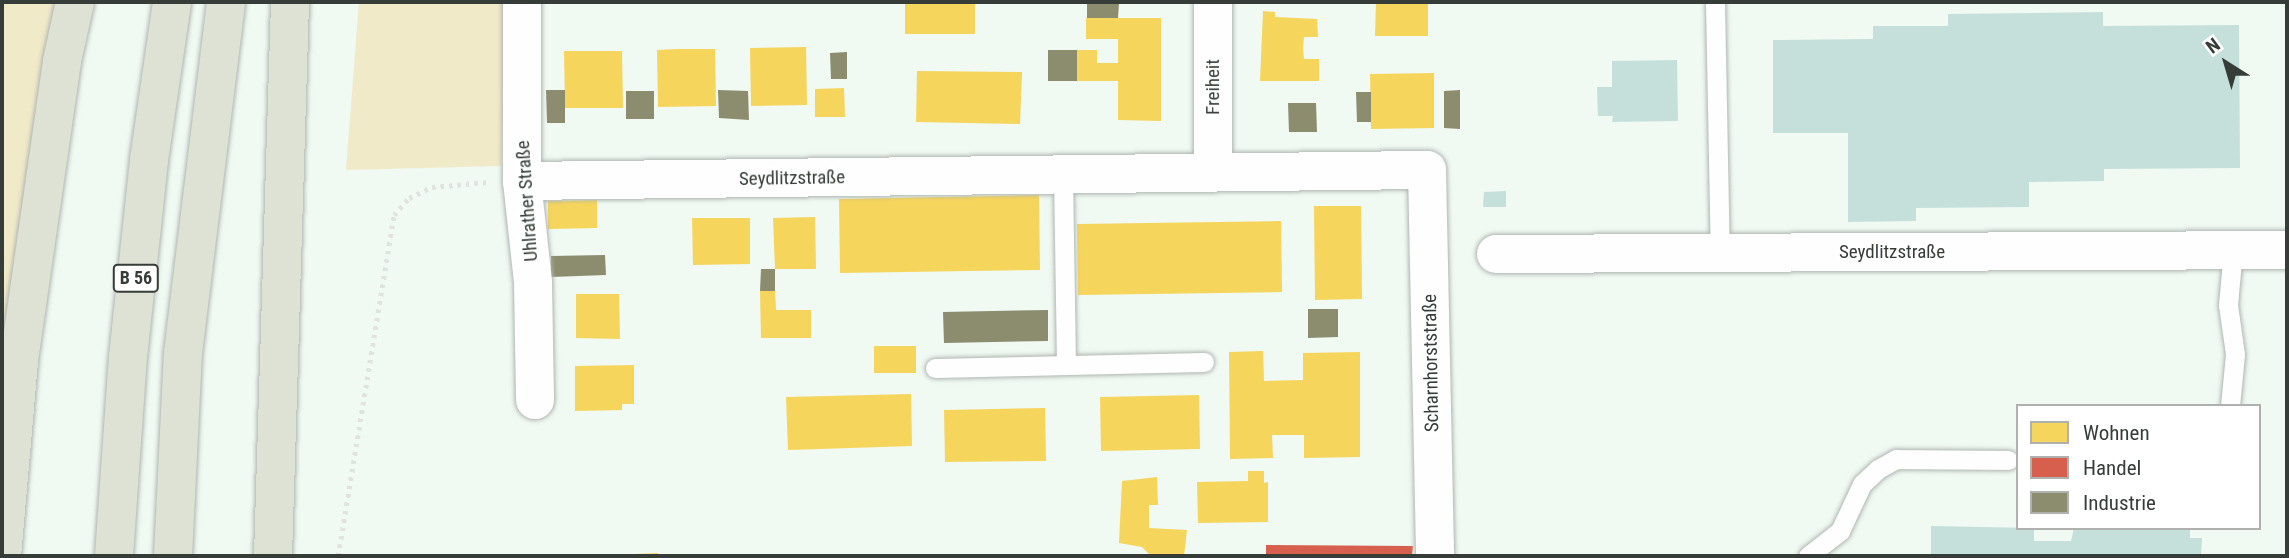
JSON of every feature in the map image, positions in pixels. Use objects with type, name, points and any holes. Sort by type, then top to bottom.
[{"type":"highway","points":[[2,556],[19,360],[62,61],[75,2]]},
{"type":"highway","name":"B 56","points":[[114,556],[128,356],[149,160],[172,2]]},
{"type":"highway","points":[[173,556],[183,353],[226,2]]},
{"type":"highway","points":[[274,556],[290,2]]},
{"type":"street","name":"Uhlrather Straße","points":[[522,2],[508,181],[533,283],[535,400]]},
{"type":"street","name":"Freiheit","points":[[1213,2],[1213,172]]},
{"type":"street","name":"Seydlitzstraße","points":[[508,181],[1427,170]]},
{"type":"street","name":"Scharnhorststraße","points":[[1427,170],[1435,556]]},
{"type":"street","name":"Seydlitzstraße","points":[[1496,254],[2287,250]]},
{"type":"lane","points":[[1715,2],[1720,253]]},
{"type":"lane","points":[[1063,174],[1066,365]]},
{"type":"lane","points":[[2230,404],[2235,354],[2228,305],[2233,250]]},
{"type":"lane","points":[[936,368],[1204,362]]},
{"type":"lane","points":[[1808,556],[1840,530],[1862,484],[1878,469],[1896,459],[2008,460]]},
{"type":"path","points":[[338,556],[394,215],[409,198],[432,187],[508,181]]},
{"type":"shaded area","points":[[2,2],[70,2],[2,519]]},
{"type":"shaded area","points":[[359,2],[505,2],[501,166],[346,170]]},
{"type":"building: Wohnen","points":[[905,2],[975,2],[975,34],[905,34]]},
{"type":"building: Wohnen","points":[[1376,2],[1428,2],[1428,36],[1375,36]]},
{"type":"building: Wohnen","points":[[1263,11],[1275,12],[1275,17],[1317,19],[1318,37],[1304,37],[1303,48],[1304,59],[1319,59],[1319,81],[1260,81]]},
{"type":"building: Wohnen","points":[[1086,18],[1161,18],[1161,121],[1118,120],[1118,81],[1077,81],[1077,50],[1097,50],[1097,63],[1118,63],[1118,39],[1086,39]]},
{"type":"building: Wohnen","points":[[806,47],[807,105],[751,106],[750,48]]},
{"type":"building: Wohnen","points":[[715,49],[716,106],[658,107],[657,50]]},
{"type":"building: Wohnen","points":[[564,51],[622,51],[623,108],[565,108]]},
{"type":"building: Wohnen","points":[[917,71],[1022,72],[1020,124],[916,122]]},
{"type":"building: Wohnen","points":[[1434,73],[1434,128],[1371,129],[1370,74]]},
{"type":"building: Wohnen","points":[[844,88],[845,117],[815,117],[815,89]]},
{"type":"building: Wohnen","points":[[1039,195],[1040,270],[840,273],[839,199]]},
{"type":"building: Wohnen","points":[[597,200],[597,228],[548,229],[548,201]]},
{"type":"building: Wohnen","points":[[1314,206],[1361,206],[1362,299],[1315,300]]},
{"type":"building: Wohnen","points":[[815,217],[816,269],[775,269],[773,218]]},
{"type":"building: Wohnen","points":[[692,218],[750,218],[750,264],[693,265]]},
{"type":"building: Wohnen","points":[[1281,221],[1282,292],[1078,295],[1077,224]]},
{"type":"building: Wohnen","points":[[760,291],[775,291],[776,310],[811,310],[811,338],[761,338]]},
{"type":"building: Wohnen","points":[[576,294],[619,294],[620,339],[576,338]]},
{"type":"building: Wohnen","points":[[874,346],[916,346],[916,373],[874,373]]},
{"type":"building: Wohnen","points":[[1263,351],[1264,381],[1303,380],[1303,353],[1360,352],[1360,457],[1304,458],[1304,435],[1272,435],[1273,458],[1230,459],[1229,352]]},
{"type":"building: Wohnen","points":[[634,365],[634,404],[622,404],[622,410],[575,411],[575,366]]},
{"type":"building: Wohnen","points":[[911,394],[912,446],[788,450],[786,397]]},
{"type":"building: Wohnen","points":[[1199,395],[1200,449],[1101,451],[1100,397]]},
{"type":"building: Wohnen","points":[[1045,408],[1046,461],[945,462],[944,410]]},
{"type":"building: Wohnen","points":[[1248,471],[1264,471],[1264,483],[1268,482],[1268,522],[1198,523],[1197,482],[1248,481]]},
{"type":"building: Wohnen","points":[[1157,477],[1158,505],[1149,505],[1149,528],[1187,530],[1184,556],[1151,556],[1142,547],[1119,543],[1122,481]]},
{"type":"building: Wohnen","points":[[658,553],[658,556],[635,556],[635,554]]},
{"type":"building: Handel","points":[[1266,545],[1413,546],[1412,556],[1266,556]]},
{"type":"building: Industrie","points":[[1087,3],[1119,3],[1118,18],[1087,18]]},
{"type":"building: Industrie","points":[[1048,50],[1077,50],[1077,81],[1048,81]]},
{"type":"building: Industrie","points":[[847,52],[847,79],[831,79],[830,53]]},
{"type":"building: Industrie","points":[[546,90],[565,90],[565,123],[547,123]]},
{"type":"building: Industrie","points":[[718,90],[748,91],[749,120],[719,118]]},
{"type":"building: Industrie","points":[[1460,90],[1460,129],[1444,128],[1444,91]]},
{"type":"building: Industrie","points":[[626,91],[654,91],[654,119],[626,119]]},
{"type":"building: Industrie","points":[[1356,92],[1371,92],[1371,122],[1357,122]]},
{"type":"building: Industrie","points":[[1288,103],[1316,103],[1317,132],[1289,132]]},
{"type":"building: Industrie","points":[[605,255],[606,275],[551,277],[551,256]]},
{"type":"building: Industrie","points":[[761,269],[775,269],[775,291],[760,291]]},
{"type":"building: Industrie","points":[[1308,309],[1338,309],[1338,337],[1308,338]]},
{"type":"building: Industrie","points":[[1048,310],[1048,341],[944,343],[943,312]]},
{"type":"building: Sonstige","points":[[2103,12],[2103,26],[2239,25],[2240,168],[2104,169],[2104,181],[2029,182],[2029,207],[1916,208],[1916,221],[1848,222],[1848,133],[1773,133],[1773,40],[1873,39],[1873,26],[1948,26],[1948,14]]},
{"type":"building: Sonstige","points":[[1677,60],[1678,121],[1612,122],[1613,116],[1598,116],[1597,87],[1612,87],[1612,61]]},
{"type":"building: Sonstige","points":[[1506,191],[1506,207],[1483,207],[1484,192]]},
{"type":"building: Sonstige","points":[[1931,526],[2034,530],[2034,541],[2071,541],[2074,530],[2190,530],[2190,538],[2202,538],[2201,556],[1931,556]]}]
